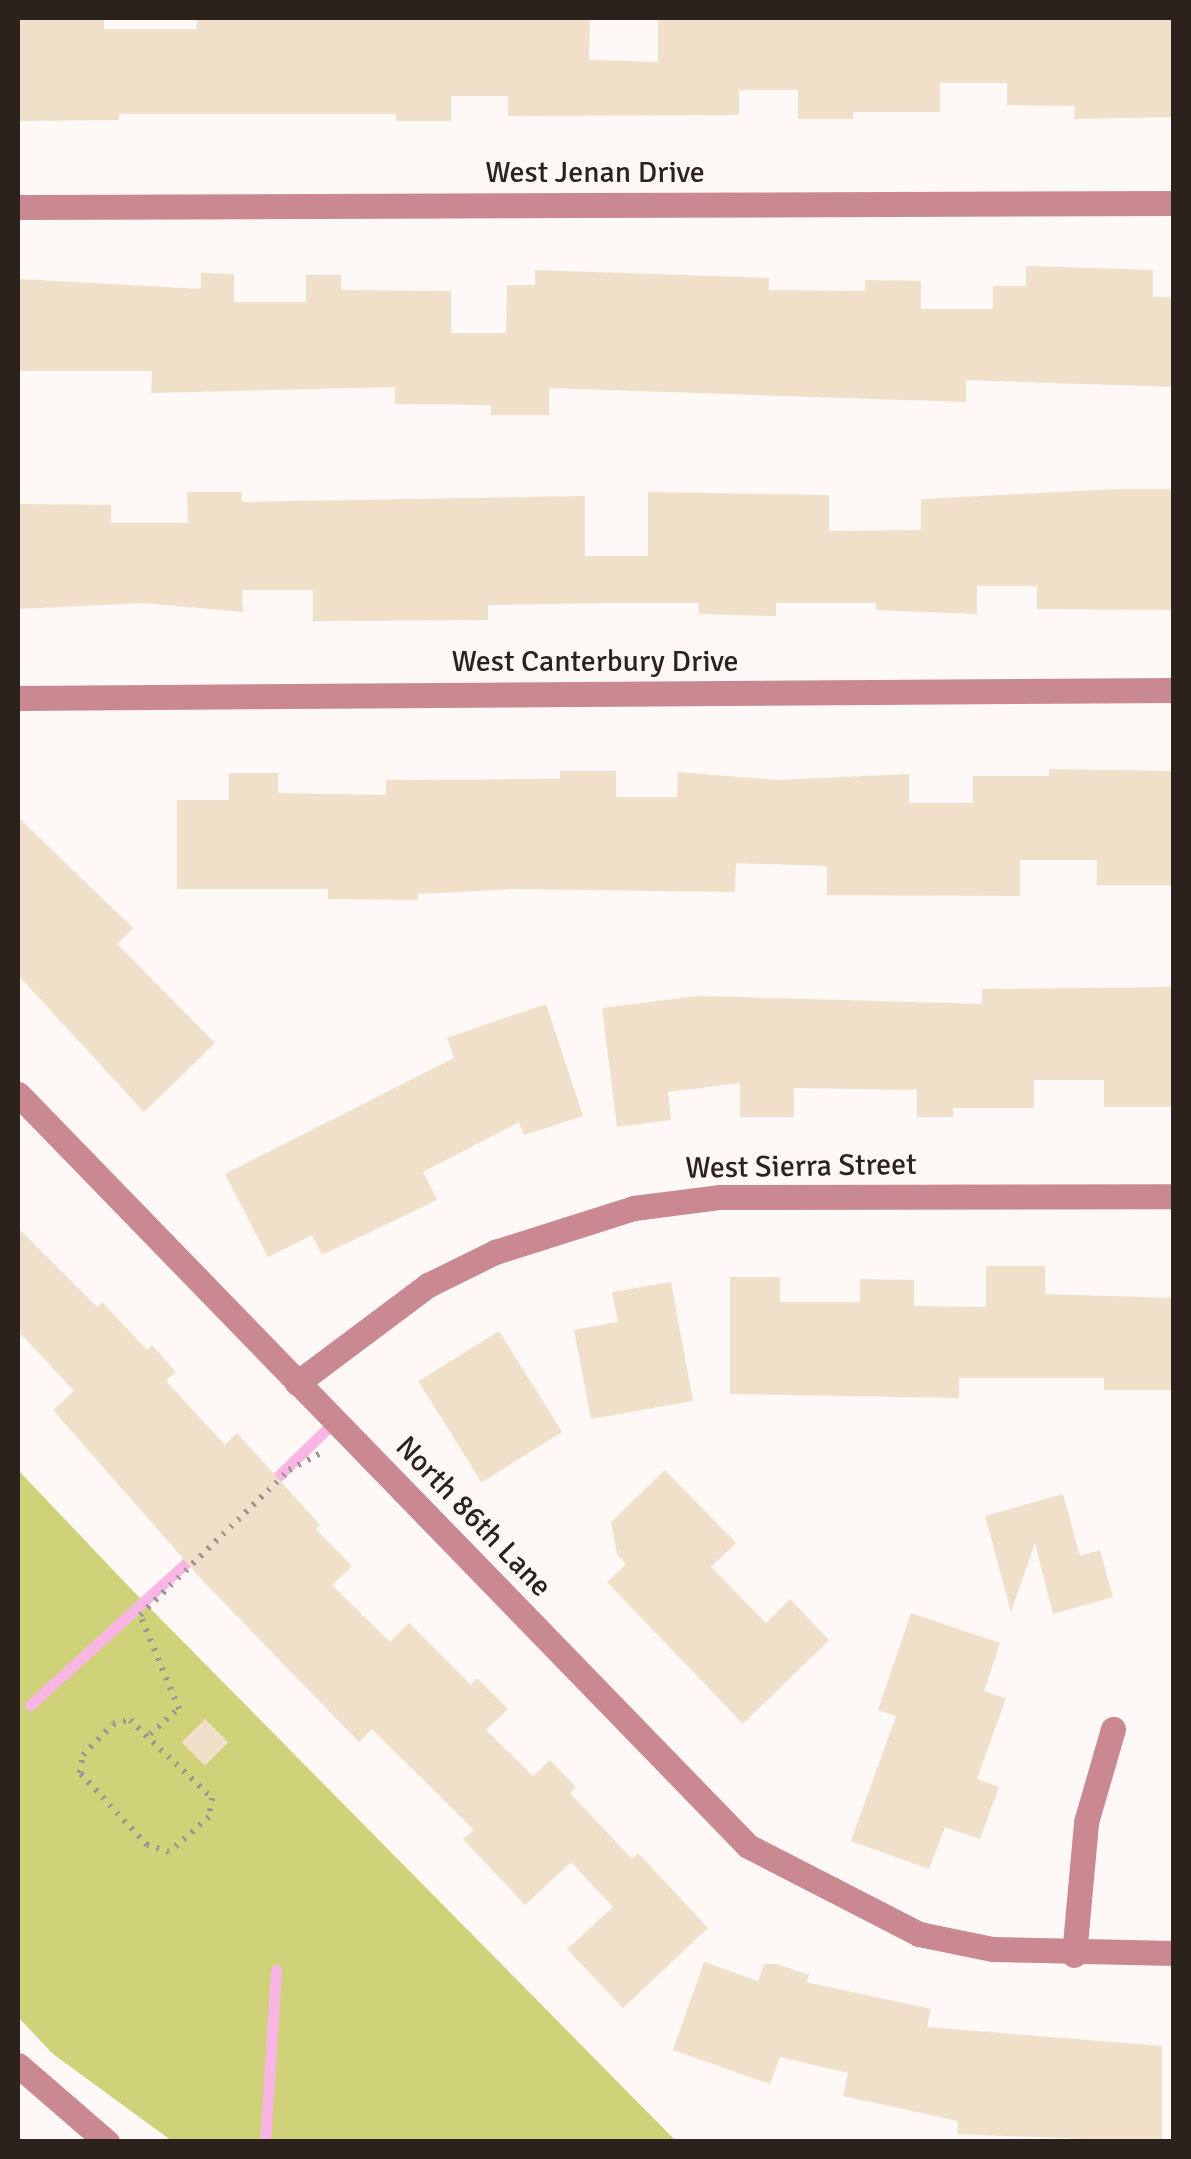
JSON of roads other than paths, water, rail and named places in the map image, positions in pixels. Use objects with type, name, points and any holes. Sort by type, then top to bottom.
[{"type":"street","name":"West Jenan Drive","points":[[18,207],[1174,204]]},
{"type":"street","name":"West Canterbury Drive","points":[[18,698],[1174,690]]},
{"type":"street","name":"North 86th Lane","points":[[18,1094],[748,1846],[919,1934],[992,1949],[1074,1954],[1174,1953]]},
{"type":"street","name":"West Sierra Street","points":[[297,1383],[428,1285],[495,1252],[634,1208],[720,1197],[1174,1196]]},
{"type":"street","points":[[1074,1954],[1086,1822],[1113,1729]]},
{"type":"street","points":[[18,2064],[107,2142]]},
{"type":"waterway","points":[[266,1488],[335,1421]]},
{"type":"waterway","points":[[30,1705],[198,1552]]},
{"type":"waterway","points":[[265,2142],[276,1970]]}]
